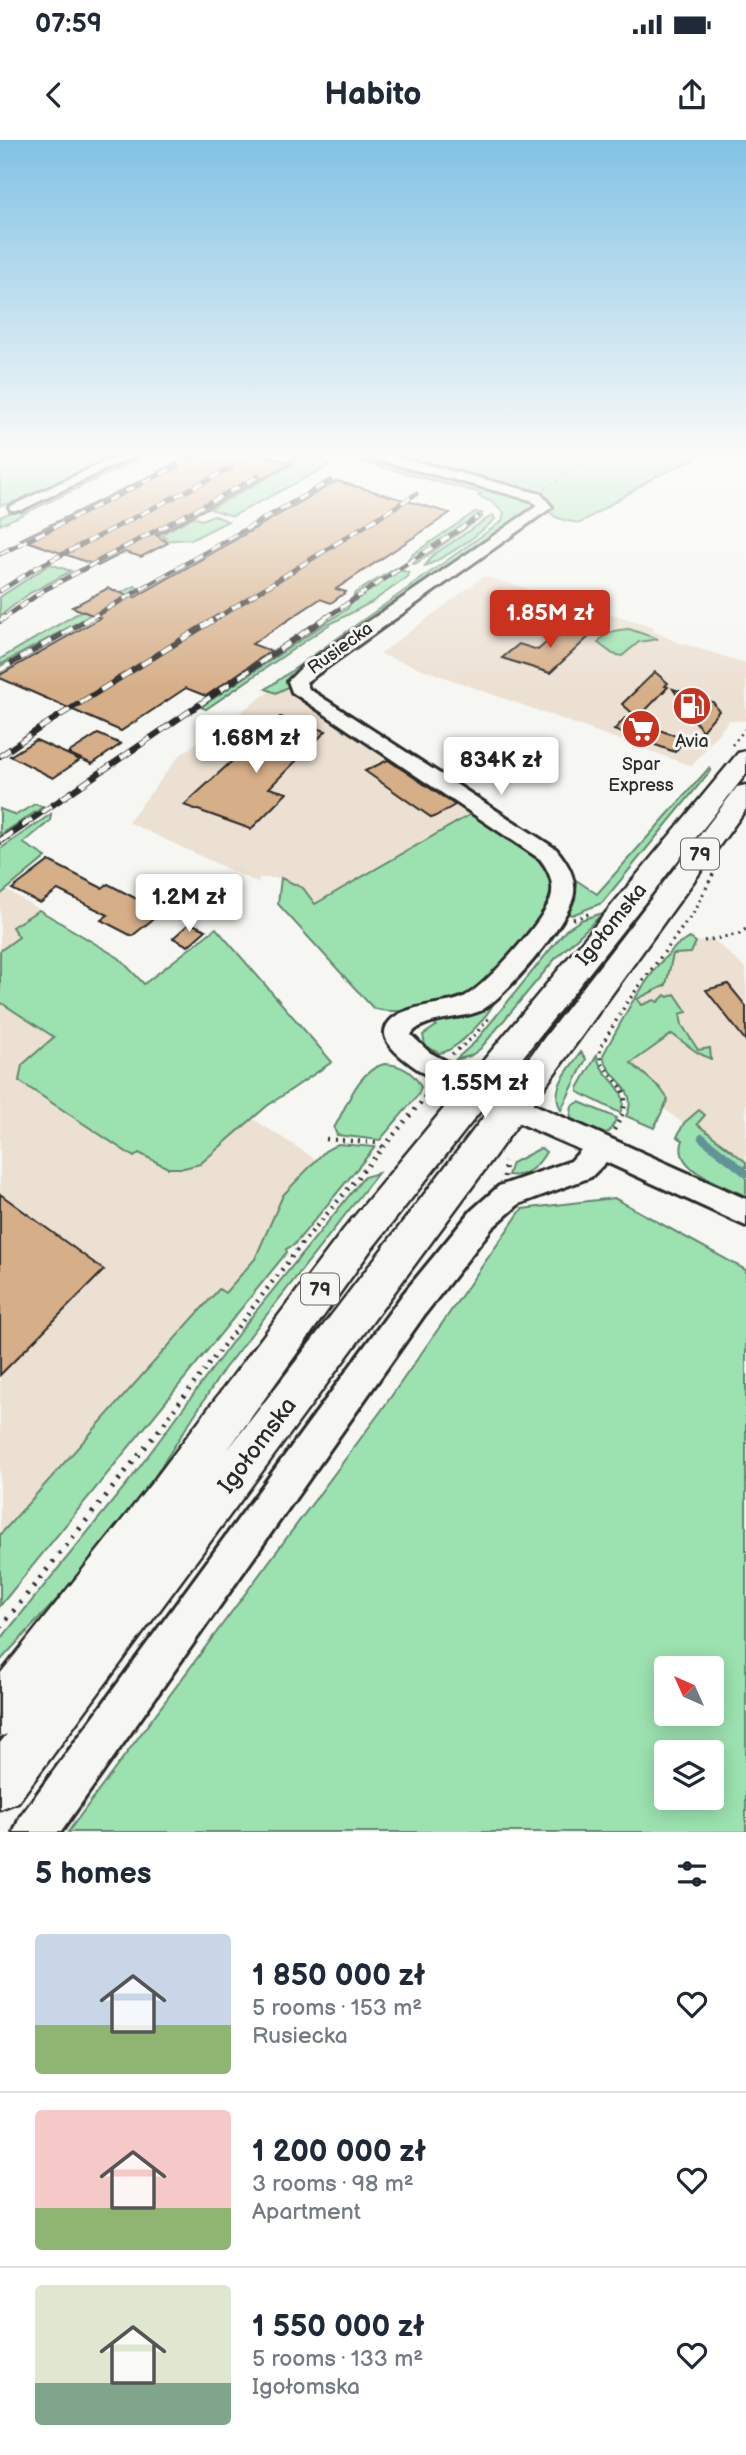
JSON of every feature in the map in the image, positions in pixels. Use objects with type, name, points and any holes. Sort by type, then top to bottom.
[{"type":"main road","name":"Igołomska","points":[[0,1713],[170,1494],[348,1251],[477,1090],[739,752]]},
{"type":"main road","name":"Igołomska","points":[[0,1784],[513,1106],[746,792]]},
{"type":"street","name":"Rusiecka","points":[[477,1090],[420,1059],[399,1039],[398,1031],[407,1022],[464,1007],[492,990],[549,922],[562,897],[562,877],[548,854],[302,692],[297,681],[342,645],[505,534]]},
{"type":"street","points":[[477,1090],[746,1213]]},
{"type":"street","points":[[35,1832],[414,1304],[482,1219],[496,1204],[515,1192],[560,1179],[581,1169],[603,1146]]},
{"type":"path","points":[[739,752],[746,728]]},
{"type":"path","points":[[603,1146],[626,1105],[623,1089],[606,1071],[600,1048],[615,1022],[696,909],[723,860]]},
{"type":"path","points":[[568,921],[596,912]]},
{"type":"path","points":[[704,941],[739,934],[746,929]]},
{"type":"path","points":[[445,1061],[471,1039],[496,1009]]},
{"type":"path","points":[[0,1628],[142,1452],[257,1300],[382,1146],[424,1099],[428,1089],[427,1082],[431,1078]]},
{"type":"path","points":[[326,1139],[377,1143],[382,1146]]},
{"type":"shaded area","points":[[484,576],[655,628],[653,631],[677,642],[746,663],[746,719],[729,720],[692,766],[380,654]]},
{"type":"shaded area","points":[[279,685],[473,813],[315,904],[303,888],[281,878],[259,878],[258,883],[128,822],[180,755]]},
{"type":"shaded area","points":[[7,890],[119,958],[253,1119],[345,1178],[0,1585],[0,895]]},
{"type":"shaded area","points":[[713,939],[746,969],[746,1168],[743,1170],[608,1065],[635,999],[679,945]]},
{"type":"green space","points":[[203,534],[191,540],[167,540],[160,535]]},
{"type":"green space","points":[[443,534],[458,534],[415,564],[408,560]]},
{"type":"green space","points":[[465,534],[476,534],[452,552],[424,567],[433,555]]},
{"type":"green space","points":[[484,534],[500,534],[295,678],[290,686],[276,693],[266,689]]},
{"type":"green space","points":[[50,564],[71,571],[30,593],[0,616],[0,597]]},
{"type":"green space","points":[[396,568],[409,573],[408,577],[372,602],[330,624],[206,709],[201,707],[348,608],[355,593]]},
{"type":"green space","points":[[135,586],[139,589],[0,665],[0,659],[75,615]]},
{"type":"green space","points":[[629,629],[658,639],[639,642],[622,656],[613,654],[598,643],[607,634]]},
{"type":"green space","points":[[709,768],[711,770],[602,903],[572,915],[566,913],[570,905],[572,881],[576,880],[597,894]]},
{"type":"green space","points":[[35,804],[43,807],[0,835],[0,809],[16,815]]},
{"type":"green space","points":[[473,813],[526,846],[544,863],[552,882],[552,898],[539,920],[514,950],[468,996],[421,1009],[393,1011],[373,1008],[278,904],[281,878],[303,888],[315,904]]},
{"type":"green space","points":[[51,814],[50,821],[23,843],[46,857],[0,895],[0,849]]},
{"type":"green space","points":[[39,910],[119,958],[144,984],[216,928],[332,1062],[267,1106],[200,1164],[168,1168],[139,1153],[134,1157],[19,1081],[22,1065],[54,1037],[0,1002],[0,951],[19,937],[12,927]]},
{"type":"green space","points":[[601,915],[555,959],[480,1049],[470,1056],[455,1060],[475,1042],[566,930],[581,920]]},
{"type":"green space","points":[[690,938],[696,942],[691,953],[673,954],[666,985],[637,999],[642,1005],[654,1000],[658,1002],[665,995],[668,997],[675,994],[687,1012],[680,1014],[682,1025],[698,1050],[710,1048],[711,1059],[672,1034],[631,1063],[660,1088],[668,1099],[654,1128],[626,1116],[629,1098],[626,1090],[605,1063],[603,1055],[631,1004],[658,965],[677,945]]},
{"type":"green space","points":[[494,1001],[480,1023],[454,1046],[439,1053],[425,1045],[423,1035],[436,1026],[435,1022],[474,1012]]},
{"type":"green space","points":[[581,1052],[586,1059],[561,1110],[557,1094],[559,1087]]},
{"type":"green space","points":[[597,1055],[603,1070],[622,1096],[620,1113],[578,1092]]},
{"type":"green space","points":[[384,1064],[401,1067],[410,1073],[421,1087],[418,1095],[380,1140],[337,1135],[334,1128],[354,1090],[367,1074]]},
{"type":"green space","points":[[579,1102],[617,1118],[609,1132],[599,1134],[570,1120],[572,1106]]},
{"type":"green space","points":[[699,1110],[705,1115],[697,1124],[746,1162],[746,1196],[702,1176],[685,1160],[681,1151],[683,1140],[677,1137],[684,1123]]},
{"type":"green space","points":[[338,1144],[375,1147],[294,1245],[286,1249],[287,1252],[0,1606],[0,1535],[219,1289],[225,1293],[255,1259],[283,1195],[325,1151]]},
{"type":"green space","points":[[541,1148],[546,1152],[531,1170],[520,1175],[508,1175],[512,1163]]},
{"type":"green space","points":[[378,1173],[224,1369],[137,1504],[95,1558],[0,1661],[0,1640],[130,1480],[244,1326],[364,1177]]},
{"type":"green space","points":[[614,1198],[746,1270],[746,1832],[68,1832],[381,1411],[522,1209]]},
{"type":"building","points":[[31,534],[158,534],[156,535],[168,543],[141,557],[125,552],[98,566],[21,539]]},
{"type":"building","points":[[245,534],[419,534],[336,589],[346,592],[331,603],[320,599],[252,644],[271,651],[206,696],[186,688],[121,731],[0,678],[0,675],[100,618],[72,607],[108,588],[134,598]]},
{"type":"building","points":[[566,625],[593,633],[550,673],[502,658],[519,644],[538,650]]},
{"type":"building","points":[[655,672],[668,683],[665,686],[668,687],[638,718],[622,704]]},
{"type":"building","points":[[673,689],[713,702],[719,711],[702,731]]},
{"type":"building","points":[[280,717],[326,731],[269,788],[287,793],[251,829],[184,805]]},
{"type":"building","points":[[625,718],[685,739],[675,752],[614,730]]},
{"type":"building","points":[[98,734],[121,744],[92,764],[68,753]]},
{"type":"building","points":[[36,740],[80,760],[53,778],[10,756]]},
{"type":"building","points":[[388,760],[455,805],[432,818],[365,771]]},
{"type":"building","points":[[49,861],[102,888],[108,884],[162,912],[132,936],[101,920],[108,915],[58,890],[40,903],[12,889]]},
{"type":"building","points":[[190,923],[206,930],[188,946],[173,938]]},
{"type":"building","points":[[728,984],[746,1006],[746,1041],[706,990]]},
{"type":"building","points":[[0,1194],[104,1270],[0,1375]]},
{"type":"waterway","points":[[702,1138],[746,1173]]},
{"type":"railway","points":[[0,554],[40,534]]},
{"type":"railway","points":[[0,591],[36,568],[102,534]]},
{"type":"railway","points":[[3,619],[44,590],[150,534]]},
{"type":"railway","points":[[89,619],[238,534]]},
{"type":"railway","points":[[215,619],[352,534]]},
{"type":"railway","points":[[326,617],[452,534]]},
{"type":"railway","points":[[0,621],[5,617]]},
{"type":"railway","points":[[0,670],[92,617]]},
{"type":"railway","points":[[0,756],[43,726],[218,617]]},
{"type":"railway","points":[[22,826],[326,617]]},
{"type":"railway","points":[[0,841],[25,824]]},
{"type":"place","name":"Avia","points":[[692,706]]},
{"type":"place","name":"Spar Express","points":[[641,729]]}]
